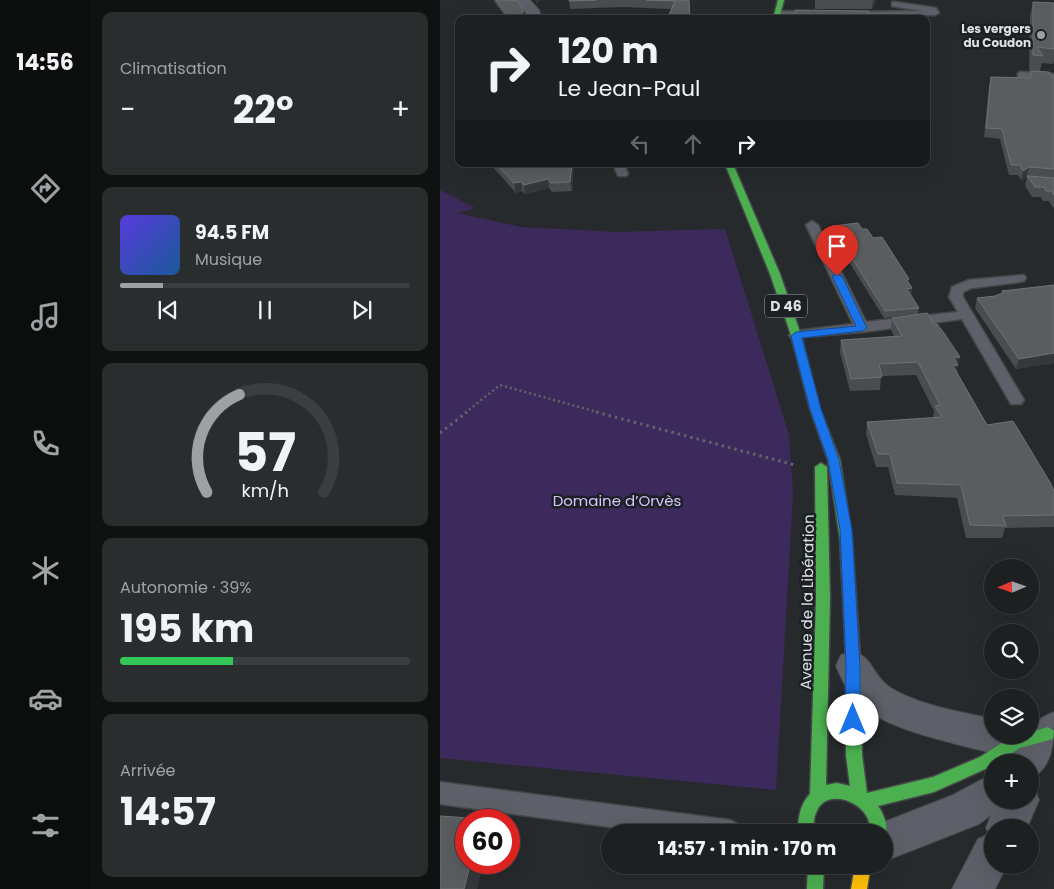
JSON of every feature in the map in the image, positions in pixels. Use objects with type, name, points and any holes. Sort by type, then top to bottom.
[{"type":"main road","name":"Avenue de la Libération","points":[[730,167],[749,206],[796,336],[815,409],[834,460],[845,522],[853,666],[854,755],[863,799],[874,811],[878,824]]},
{"type":"main road","name":"Avenue de la Libération","points":[[745,170],[749,206]]},
{"type":"main road","name":"Avenue de la Libération","points":[[815,409],[822,470],[823,599],[818,797]]},
{"type":"main road","points":[[804,824],[810,806],[818,797],[831,791],[846,791],[863,799],[934,784],[985,762],[1034,749]]},
{"type":"main road","points":[[815,889],[816,874]]},
{"type":"main road","points":[[859,889],[862,874]]},
{"type":"street","points":[[522,0],[532,10],[534,15]]},
{"type":"street","points":[[853,666],[865,688],[879,699],[942,723],[1034,749]]},
{"type":"street","points":[[893,838],[965,810],[984,798]]},
{"type":"street","points":[[973,889],[984,868]]},
{"type":"lane","points":[[842,14],[935,13],[933,10],[895,4]]},
{"type":"lane","points":[[808,15],[822,14]]},
{"type":"lane","points":[[1021,75],[1054,77]]},
{"type":"lane","points":[[812,225],[862,328]]},
{"type":"lane","points":[[1016,400],[956,297],[957,290],[969,284],[1019,278]]},
{"type":"lane","points":[[796,336],[965,315]]},
{"type":"lane","points":[[440,793],[671,824]]},
{"type":"path","points":[[440,433],[500,385],[770,460],[822,470]]},
{"type":"green space","name":"Domaine d’Orvès","points":[[440,190],[475,208],[457,213],[521,227],[617,232],[725,229],[789,435],[793,493],[776,790],[440,758]]},
{"type":"building","points":[[496,0],[517,0],[524,11],[521,15],[507,15]]},
{"type":"building","points":[[646,0],[689,0],[690,15],[669,15],[675,1]]},
{"type":"building","name":"Les vergers du Coudon","points":[[1033,2],[1054,3],[1054,49],[1037,47],[1043,56],[1033,55]]},
{"type":"building","points":[[795,10],[869,11],[867,15],[796,15]]},
{"type":"building","points":[[1031,71],[1049,72],[1054,80],[1054,169],[1029,167],[1023,171],[1020,165],[1011,165],[1002,129],[986,128],[991,77],[1031,78]]},
{"type":"building","points":[[499,167],[572,167],[570,182],[551,183],[548,179],[524,185],[521,182],[514,183]]},
{"type":"building","points":[[1027,176],[1054,178],[1054,195],[1052,191],[1046,191],[1044,187],[1035,187]]},
{"type":"building","points":[[858,223],[862,229],[867,229],[873,238],[882,237],[909,279],[907,280],[912,288],[907,289],[919,308],[885,311],[832,226]]},
{"type":"building","points":[[1054,285],[1054,353],[1019,359],[977,298],[995,296],[1003,293],[1002,291]]},
{"type":"building","points":[[927,313],[934,324],[937,324],[944,333],[960,357],[954,358],[958,365],[953,366],[987,425],[1013,421],[1051,484],[1054,491],[1054,515],[1003,516],[1006,526],[970,525],[961,485],[897,483],[890,454],[878,454],[867,422],[942,417],[935,406],[940,405],[918,362],[879,364],[882,377],[851,379],[841,340],[902,336],[892,318]]},
{"type":"building","points":[[440,816],[455,817],[455,874],[468,874],[464,889],[440,889]]},
{"type":"traffic: fast","points":[[777,15],[781,0]]},
{"type":"traffic: fast","points":[[730,167],[775,274],[796,335],[815,409],[834,460],[846,539]]},
{"type":"traffic: fast","points":[[818,797],[823,599],[821,467]]},
{"type":"traffic: fast","points":[[853,658],[854,755],[859,796]]},
{"type":"traffic: fast","points":[[867,801],[934,784],[985,762],[1016,742],[1048,734]]},
{"type":"traffic: fast","points":[[806,824],[808,812],[813,802],[828,792],[837,791],[846,792],[862,800],[875,815],[877,824]]},
{"type":"traffic: fast","points":[[815,889],[816,874]]},
{"type":"traffic: slow","points":[[859,889],[862,874]]},
{"type":"traffic: jam","points":[[846,539],[853,658]]},
{"type":"place","name":"Les vergers du Coudon","points":[[1041,35]]},
{"type":"route","points":[[837,276],[862,328],[796,336],[815,409],[834,460],[840,489],[846,530],[853,666],[853,720]]}]
